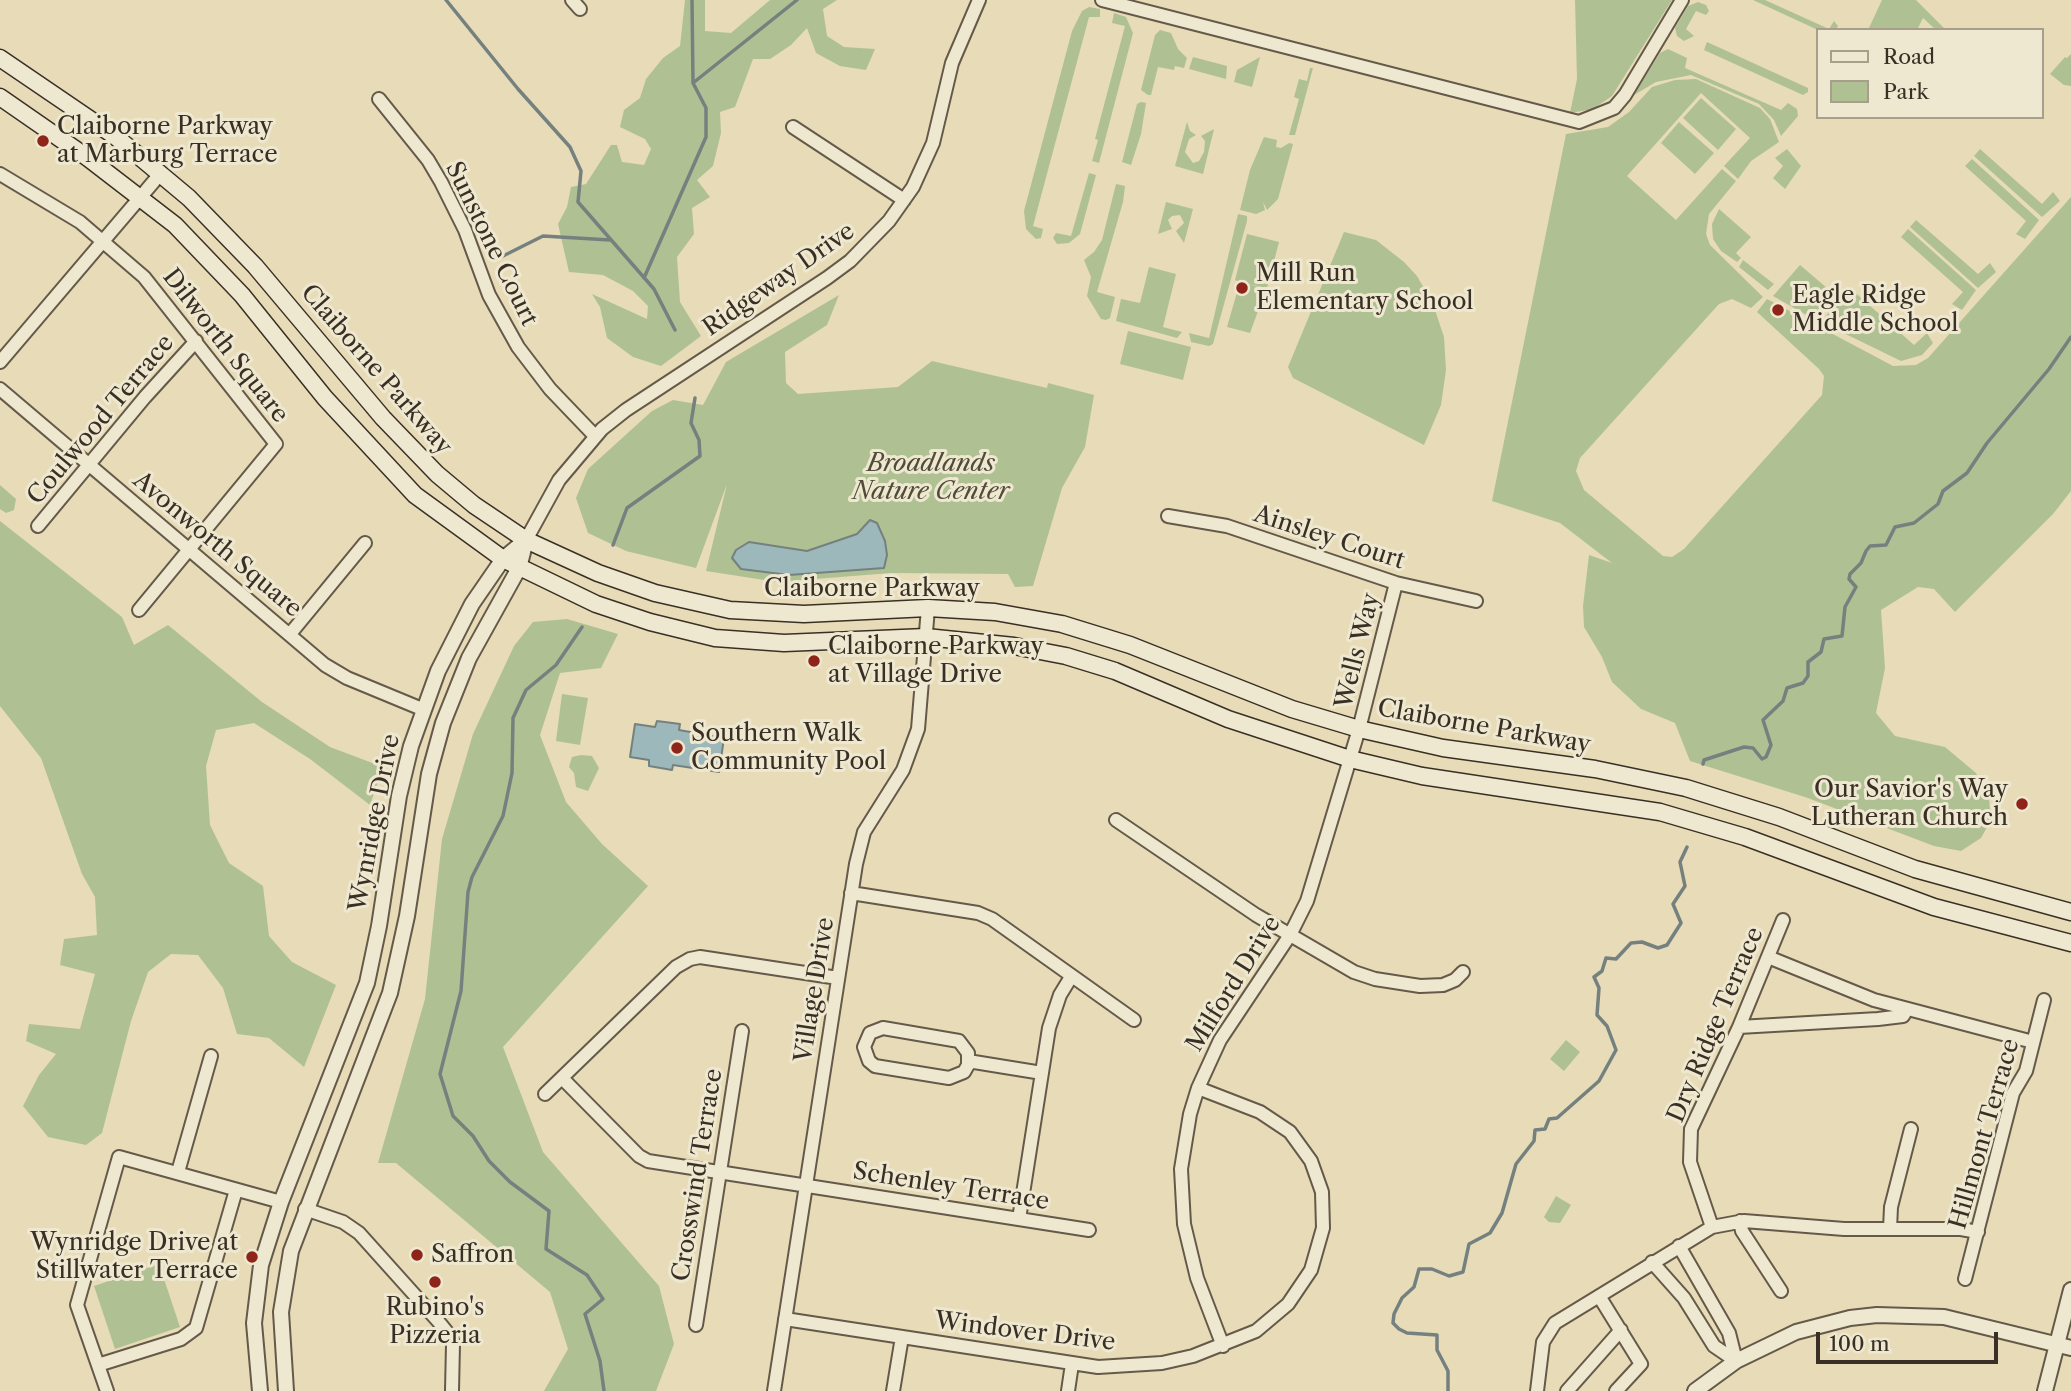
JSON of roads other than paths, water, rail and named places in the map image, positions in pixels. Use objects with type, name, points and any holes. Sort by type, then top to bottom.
[{"type":"main road","name":"Claiborne Parkway","points":[[0,58],[91,119],[161,173],[255,266],[409,447],[474,505],[526,540],[619,582],[692,603],[730,610],[804,614],[928,608],[995,612],[1096,633],[1256,696],[1359,729],[1443,748],[1595,769],[1686,788],[1779,817],[1915,869],[2071,912]]},
{"type":"main road","name":"Claiborne Parkway","points":[[0,97],[175,225],[242,295],[325,398],[415,495],[503,559],[596,604],[650,622],[715,638],[784,643],[926,637],[1014,646],[1066,656],[1115,671],[1240,723],[1350,759],[1422,776],[1571,796],[1660,812],[1745,837],[1934,907],[2071,943]]},
{"type":"street","name":"Ridgeway Drive","points":[[526,540],[559,480],[596,436],[626,410],[850,261],[871,242],[904,200],[933,143],[952,63],[979,0]]},
{"type":"street","points":[[1102,0],[1579,122],[1614,108],[1625,96],[1682,0]]},
{"type":"street","name":"Sunstone Court","points":[[379,99],[428,160],[442,182],[465,230],[489,295],[518,347],[550,389],[596,436]]},
{"type":"street","points":[[793,127],[904,200]]},
{"type":"street","points":[[0,362],[161,173]]},
{"type":"street","name":"Dilworth Square","points":[[0,174],[80,222],[144,277],[276,444],[139,610]]},
{"type":"street","name":"Coulwood Terrace","points":[[38,526],[196,341]]},
{"type":"street","name":"Avonworth Square","points":[[0,389],[325,665],[346,678],[422,709]]},
{"type":"street","name":"Ainsley Court","points":[[1168,516],[1251,533],[1396,583],[1476,601]]},
{"type":"street","name":"Wynridge Drive","points":[[260,1391],[256,1351],[257,1297],[268,1235],[367,983],[379,926],[398,796],[422,709],[472,604],[503,559],[526,540]]},
{"type":"street","name":"Wynridge Drive","points":[[286,1391],[280,1340],[284,1279],[305,1209],[390,993],[407,916],[429,774],[443,723],[469,658],[519,568],[526,540]]},
{"type":"street","points":[[290,634],[365,543]]},
{"type":"street","name":"Wells Way","points":[[1359,729],[1396,583]]},
{"type":"street","name":"Village Drive","points":[[774,1391],[852,893],[864,832],[903,770],[918,729],[928,608]]},
{"type":"street","name":"Milford Drive","points":[[1223,1346],[1189,1251],[1181,1196],[1184,1142],[1198,1088],[1220,1040],[1290,935],[1316,875],[1359,729]]},
{"type":"street","points":[[1116,820],[1290,935],[1354,972],[1399,985],[1443,985],[1455,980],[1463,972]]},
{"type":"street","points":[[852,893],[978,913],[992,919],[1134,1020]]},
{"type":"street","name":"Dry Ridge Terrace","points":[[1712,1227],[1690,1162],[1691,1129],[1739,1027],[1783,920]]},
{"type":"street","points":[[545,1094],[676,967],[690,959],[700,957],[838,978]]},
{"type":"street","points":[[1768,957],[1865,997],[2033,1042]]},
{"type":"street","points":[[1019,1219],[1053,1013],[1071,977]]},
{"type":"street","name":"Hillmont Terrace","points":[[1965,1279],[2014,1093],[2026,1071],[2044,1000]]},
{"type":"street","points":[[1739,1027],[1878,1019],[1903,1016],[1907,1009]]},
{"type":"street","points":[[883,1028],[959,1041],[968,1054],[968,1061],[964,1072],[957,1077],[936,1076],[875,1066],[869,1061],[864,1047],[870,1034],[883,1028]]},
{"type":"street","name":"Crosswind Terrace","points":[[696,1325],[742,1031]]},
{"type":"street","points":[[178,1172],[211,1056]]},
{"type":"street","points":[[968,1061],[1042,1073]]},
{"type":"street","name":"Schenley Terrace","points":[[562,1079],[639,1156],[654,1163],[1089,1230]]},
{"type":"street","name":"Windover Drive","points":[[785,1319],[1072,1364],[1130,1366],[1162,1363],[1223,1346],[1256,1331],[1273,1319],[1300,1289],[1318,1250],[1324,1209],[1311,1161],[1290,1132],[1260,1112],[1198,1088]]},
{"type":"street","points":[[1891,1229],[1891,1207],[1911,1129]]},
{"type":"street","points":[[107,1391],[77,1305],[119,1157],[281,1202]]},
{"type":"street","points":[[98,1366],[181,1339],[196,1328],[236,1190]]},
{"type":"street","points":[[305,1209],[343,1222],[359,1233],[438,1321],[451,1337],[453,1344],[453,1391]]},
{"type":"street","points":[[1740,1221],[1742,1231],[1782,1292]]},
{"type":"street","points":[[1537,1391],[1544,1342],[1555,1323],[1712,1227],[1740,1221],[1844,1229],[1961,1229],[1978,1232]]},
{"type":"street","points":[[1679,1246],[1701,1289],[1729,1333],[1736,1361]]},
{"type":"street","points":[[1653,1262],[1684,1298],[1714,1346],[1736,1361]]},
{"type":"street","points":[[1684,1298],[1701,1289]]},
{"type":"street","points":[[2045,1391],[2064,1346],[2071,1290]]},
{"type":"street","points":[[1599,1296],[1641,1364],[1616,1391]]},
{"type":"street","points":[[1695,1391],[1736,1361],[1796,1332],[1877,1315],[1944,1317],[2064,1346]]},
{"type":"street","points":[[1567,1391],[1620,1330]]},
{"type":"street","points":[[893,1391],[902,1337]]},
{"type":"street","points":[[1068,1391],[1072,1364]]},
{"type":"water","points":[[870,520],[877,523],[885,541],[887,555],[884,568],[789,575],[741,569],[732,558],[736,550],[749,542],[807,551],[857,534]]},
{"type":"water","name":"Southern Walk Community Pool","points":[[657,721],[680,724],[679,730],[724,738],[719,772],[673,765],[672,770],[649,766],[649,760],[630,757],[635,724],[655,727]]},
{"type":"waterway","points":[[446,0],[518,89],[570,147],[581,171],[578,202],[654,289],[675,330]]},
{"type":"waterway","points":[[644,278],[706,137],[706,108],[693,83],[692,0]]},
{"type":"waterway","points":[[693,83],[797,0]]},
{"type":"waterway","points":[[499,258],[543,236],[610,240]]},
{"type":"waterway","points":[[1703,764],[1704,760],[1744,747],[1753,748],[1762,759],[1766,757],[1771,745],[1763,720],[1783,701],[1787,688],[1803,683],[1808,676],[1808,662],[1821,652],[1824,639],[1842,636],[1845,607],[1856,587],[1849,579],[1850,574],[1861,563],[1866,551],[1870,546],[1886,545],[1895,527],[1914,523],[1938,504],[1943,491],[1967,473],[1987,443],[2049,369],[2071,337]]},
{"type":"waterway","points":[[613,545],[627,508],[700,456],[699,440],[691,423],[695,398]]},
{"type":"waterway","points":[[582,627],[556,665],[526,690],[513,718],[512,773],[503,816],[472,877],[468,892],[461,991],[440,1074],[453,1116],[473,1136],[489,1161],[510,1182],[549,1211],[546,1249],[587,1275],[603,1299],[585,1314],[600,1361],[604,1391]]},
{"type":"waterway","points":[[1448,1391],[1448,1371],[1437,1350],[1437,1335],[1407,1333],[1393,1323],[1394,1314],[1402,1298],[1414,1287],[1419,1269],[1432,1269],[1449,1276],[1463,1272],[1469,1244],[1490,1233],[1502,1213],[1516,1164],[1534,1141],[1535,1130],[1545,1129],[1549,1119],[1557,1118],[1599,1081],[1616,1050],[1607,1026],[1597,1015],[1599,988],[1594,977],[1602,971],[1606,958],[1616,959],[1631,943],[1642,942],[1658,948],[1667,945],[1681,923],[1673,904],[1685,886],[1680,862],[1687,847]]},
{"type":"place","name":"Claiborne Parkway at Marburg Terrace","points":[[43,141]]},
{"type":"place","name":"Mill Run Elementary School","points":[[1242,288]]},
{"type":"place","name":"Eagle Ridge Middle School","points":[[1778,310]]},
{"type":"place","name":"Claiborne Parkway at Village Drive","points":[[814,661]]},
{"type":"place","name":"Southern Walk Community Pool","points":[[677,748]]},
{"type":"place","name":"Our Savior's Way Lutheran Church","points":[[2022,804]]},
{"type":"place","name":"Saffron","points":[[417,1255]]},
{"type":"place","name":"Wynridge Drive at Stillwater Terrace","points":[[252,1257]]},
{"type":"place","name":"Rubino's Pizzeria","points":[[435,1282]]},
{"type":"park label","name":"Broadlands Nature Center","points":[[931,478]]}]
